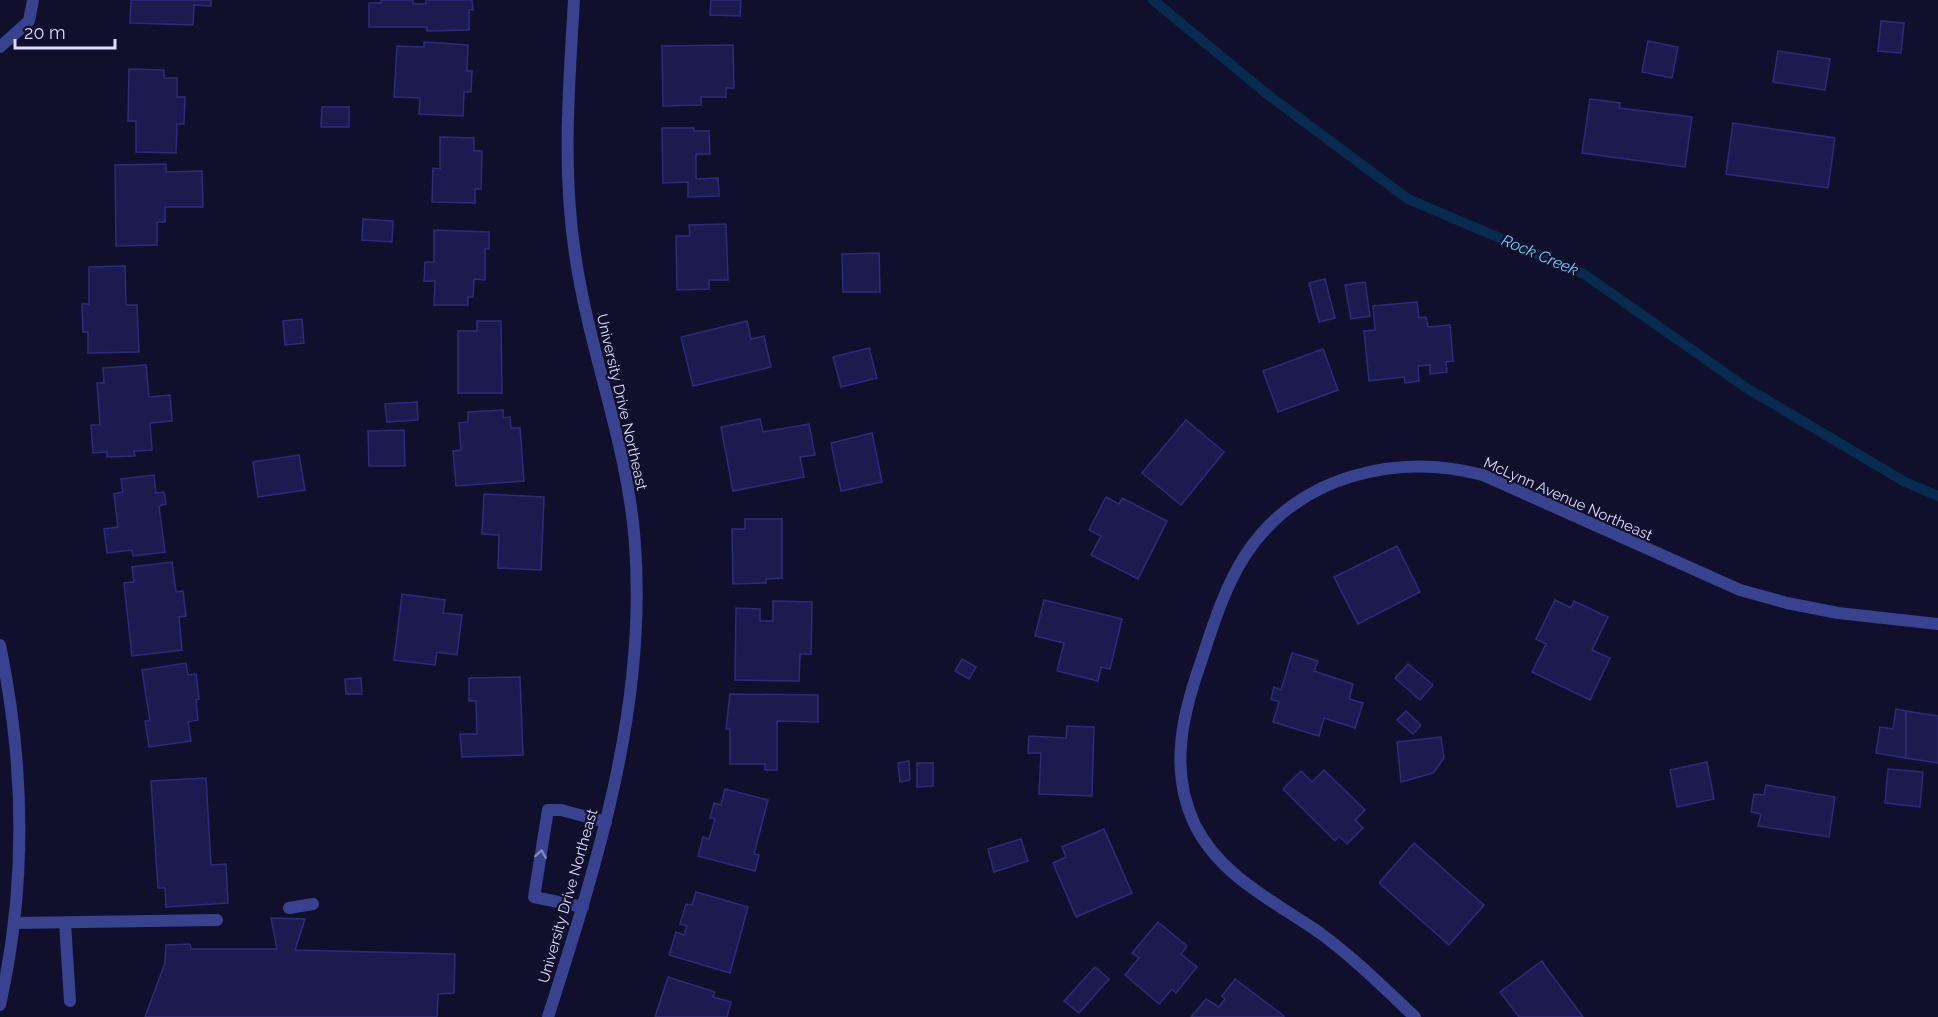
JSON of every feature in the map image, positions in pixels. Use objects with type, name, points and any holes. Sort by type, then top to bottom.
[{"type":"street","points":[[0,47],[29,21],[33,0]]},
{"type":"street","name":"University Drive Northeast","points":[[549,1017],[583,907],[621,763],[634,674],[637,571],[635,542],[620,447],[584,299],[571,227],[566,171],[574,0]]},
{"type":"street","name":"McLynn Avenue Northeast","points":[[1415,1017],[1363,967],[1319,933],[1261,896],[1224,864],[1208,846],[1199,831],[1186,798],[1180,747],[1181,726],[1213,626],[1227,589],[1246,555],[1267,526],[1295,501],[1324,485],[1376,469],[1405,466],[1455,468],[1482,475],[1740,590],[1787,603],[1838,613],[1938,624]]},
{"type":"street","points":[[0,645],[16,742],[21,833],[15,923],[0,1005]]},
{"type":"street","points":[[583,907],[534,897],[548,810],[561,810],[606,822]]},
{"type":"street","points":[[289,908],[313,904]]},
{"type":"street","points":[[15,923],[217,920]]},
{"type":"street","points":[[65,923],[70,1001]]},
{"type":"building","points":[[131,0],[211,0],[211,6],[194,5],[193,25],[130,23]]},
{"type":"building","points":[[381,0],[413,0],[413,4],[426,4],[426,0],[472,0],[473,10],[469,10],[469,30],[427,31],[427,27],[369,27],[369,3],[381,3]]},
{"type":"building","points":[[711,0],[741,0],[740,16],[710,15]]},
{"type":"building","points":[[1881,21],[1904,23],[1901,53],[1878,51]]},
{"type":"building","points":[[1648,41],[1678,47],[1672,78],[1642,72]]},
{"type":"building","points":[[424,42],[468,45],[467,71],[472,71],[471,92],[464,92],[463,116],[419,114],[420,98],[394,97],[397,46],[424,47]]},
{"type":"building","points":[[733,45],[734,88],[726,88],[726,97],[701,97],[701,105],[663,106],[662,46]]},
{"type":"building","points":[[1778,51],[1830,59],[1825,90],[1773,82]]},
{"type":"building","points":[[129,69],[164,70],[164,78],[177,78],[177,97],[185,97],[184,124],[177,124],[176,153],[136,152],[136,121],[128,121]]},
{"type":"building","points":[[1590,99],[1620,103],[1619,108],[1692,117],[1685,167],[1582,153]]},
{"type":"building","points":[[322,107],[349,107],[349,127],[321,127]]},
{"type":"building","points":[[1733,123],[1835,138],[1828,188],[1726,174]]},
{"type":"building","points":[[662,128],[694,128],[694,131],[709,131],[710,154],[696,154],[696,179],[718,178],[719,196],[688,197],[688,182],[663,183]]},
{"type":"building","points":[[440,137],[474,138],[474,151],[482,151],[481,189],[475,189],[475,203],[432,202],[433,168],[440,169]]},
{"type":"building","points":[[166,164],[166,172],[202,171],[203,207],[165,207],[165,222],[157,222],[157,245],[116,246],[115,165]]},
{"type":"building","points":[[363,219],[393,221],[392,242],[362,240]]},
{"type":"building","points":[[726,224],[728,280],[709,280],[709,289],[677,290],[676,236],[690,236],[689,225]]},
{"type":"building","points":[[434,230],[489,232],[489,249],[485,249],[485,280],[474,279],[473,297],[468,297],[468,305],[434,305],[435,281],[424,281],[425,262],[434,262]]},
{"type":"building","points":[[879,253],[880,292],[843,292],[842,254]]},
{"type":"building","points":[[125,266],[126,305],[137,305],[139,352],[88,353],[88,332],[83,332],[82,304],[89,304],[89,267]]},
{"type":"building","points":[[1325,279],[1335,318],[1319,322],[1309,283]]},
{"type":"building","points":[[1365,282],[1370,316],[1351,319],[1345,285]]},
{"type":"building","points":[[1417,302],[1419,318],[1426,317],[1428,327],[1450,325],[1453,361],[1446,362],[1447,372],[1430,374],[1430,365],[1418,366],[1419,381],[1405,383],[1404,377],[1369,381],[1364,331],[1375,330],[1373,306]]},
{"type":"building","points":[[302,319],[304,343],[285,345],[283,321]]},
{"type":"building","points":[[477,321],[501,321],[502,393],[458,393],[458,331],[477,331]]},
{"type":"building","points":[[747,321],[751,339],[764,336],[771,367],[693,386],[681,337]]},
{"type":"building","points":[[869,348],[877,378],[841,387],[833,357]]},
{"type":"building","points":[[1323,349],[1338,390],[1278,412],[1263,371]]},
{"type":"building","points":[[146,365],[149,397],[170,395],[172,421],[150,423],[152,450],[134,451],[135,456],[107,457],[107,452],[93,453],[91,425],[100,425],[97,383],[104,383],[103,368]]},
{"type":"building","points":[[417,402],[418,420],[387,422],[385,404]]},
{"type":"building","points":[[503,410],[503,418],[510,417],[511,428],[520,428],[524,481],[456,486],[453,451],[461,450],[459,423],[468,422],[468,412]]},
{"type":"building","points":[[760,419],[763,432],[809,424],[815,455],[800,457],[804,477],[733,491],[721,427]]},
{"type":"building","points":[[1186,420],[1224,452],[1181,505],[1142,473]]},
{"type":"building","points":[[404,430],[405,466],[369,466],[368,431]]},
{"type":"building","points":[[872,433],[882,482],[841,491],[831,443]]},
{"type":"building","points":[[299,455],[305,490],[258,497],[253,462]]},
{"type":"building","points":[[154,475],[156,493],[164,492],[166,504],[159,506],[165,552],[133,556],[132,550],[107,553],[104,529],[118,527],[114,494],[123,492],[121,479]]},
{"type":"building","points":[[484,494],[544,497],[541,570],[498,568],[499,535],[482,534]]},
{"type":"building","points":[[1106,497],[1119,504],[1122,498],[1167,521],[1138,579],[1091,555],[1101,536],[1089,530]]},
{"type":"building","points":[[745,519],[782,519],[782,578],[766,579],[766,583],[733,584],[732,529],[745,529]]},
{"type":"building","points":[[1397,546],[1420,592],[1358,624],[1334,577]]},
{"type":"building","points":[[172,562],[176,592],[183,591],[186,616],[179,617],[182,650],[132,656],[124,583],[134,582],[132,567]]},
{"type":"building","points":[[402,594],[445,600],[443,613],[462,615],[457,655],[437,652],[435,665],[394,660]]},
{"type":"building","points":[[1044,600],[1122,619],[1110,669],[1101,667],[1098,681],[1057,671],[1064,643],[1035,636]]},
{"type":"building","points":[[1555,600],[1571,608],[1574,601],[1608,617],[1592,650],[1610,658],[1590,700],[1532,672],[1546,644],[1536,639]]},
{"type":"building","points":[[773,601],[812,602],[811,654],[800,654],[799,681],[735,680],[736,608],[760,609],[760,621],[773,621]]},
{"type":"building","points":[[1292,653],[1318,661],[1314,671],[1353,684],[1349,699],[1363,703],[1355,728],[1324,718],[1319,736],[1273,722],[1279,702],[1271,699],[1274,687],[1281,690]]},
{"type":"building","points":[[962,659],[976,667],[969,679],[955,671]]},
{"type":"building","points":[[186,663],[188,675],[196,674],[199,699],[196,700],[198,720],[188,722],[191,741],[149,747],[145,721],[150,721],[142,670]]},
{"type":"building","points":[[1408,664],[1433,685],[1420,700],[1395,678]]},
{"type":"building","points":[[520,677],[523,755],[462,757],[460,734],[477,734],[476,701],[469,701],[469,678]]},
{"type":"building","points":[[361,678],[362,694],[346,694],[345,679]]},
{"type":"building","points":[[730,694],[818,695],[818,722],[777,721],[777,770],[765,770],[765,764],[730,764],[730,729],[726,729]]},
{"type":"building","points":[[1896,709],[1906,711],[1906,758],[1876,753],[1880,727],[1893,729]]},
{"type":"building","points":[[1406,711],[1421,725],[1413,734],[1397,720]]},
{"type":"building","points":[[1906,711],[1938,716],[1938,763],[1906,758]]},
{"type":"building","points":[[1067,726],[1094,727],[1092,796],[1039,794],[1041,753],[1028,753],[1029,736],[1066,738]]},
{"type":"building","points":[[1441,737],[1444,758],[1433,773],[1401,782],[1397,742]]},
{"type":"building","points":[[909,761],[910,780],[900,782],[898,763]]},
{"type":"building","points":[[1707,762],[1714,799],[1677,807],[1670,770]]},
{"type":"building","points":[[917,763],[933,763],[933,786],[917,787]]},
{"type":"building","points":[[1888,769],[1923,772],[1920,807],[1885,803]]},
{"type":"building","points":[[1324,770],[1365,810],[1355,820],[1363,828],[1347,844],[1339,836],[1335,841],[1283,789],[1301,771],[1312,782]]},
{"type":"building","points":[[206,778],[211,865],[226,864],[228,903],[166,907],[165,888],[158,888],[151,781]]},
{"type":"building","points":[[1766,785],[1835,797],[1829,837],[1758,826],[1761,814],[1751,812],[1754,794],[1764,795]]},
{"type":"building","points":[[725,789],[768,800],[754,854],[759,855],[755,871],[698,856],[703,837],[709,839],[715,819],[710,818],[714,803],[721,805]]},
{"type":"building","points":[[1104,829],[1132,893],[1076,917],[1053,863],[1066,857],[1062,847]]},
{"type":"building","points":[[1021,839],[1028,861],[994,872],[988,849]]},
{"type":"building","points":[[1414,843],[1484,905],[1449,945],[1379,883]]},
{"type":"building","points":[[696,892],[748,907],[730,973],[669,955],[676,932],[684,935],[687,926],[680,924],[686,904],[692,905]]},
{"type":"building","points":[[271,918],[305,919],[295,950],[455,954],[454,993],[438,994],[437,1017],[145,1017],[165,963],[166,945],[190,944],[191,949],[277,949]]},
{"type":"building","points":[[1158,922],[1187,946],[1181,954],[1197,967],[1176,993],[1172,989],[1159,1004],[1125,975],[1139,958],[1132,953]]},
{"type":"building","points":[[1542,961],[1583,1017],[1519,1017],[1500,992]]},
{"type":"building","points":[[1095,967],[1109,979],[1079,1013],[1064,1001]]},
{"type":"building","points":[[668,977],[715,992],[713,997],[731,1002],[727,1017],[655,1017]]},
{"type":"building","points":[[1235,979],[1284,1016],[1191,1017],[1206,999],[1219,1007],[1225,999],[1222,996]]},
{"type":"waterway","name":"Rock Creek","points":[[1153,0],[1267,94],[1408,199],[1584,274],[1745,387],[1905,482],[1938,496]]}]
